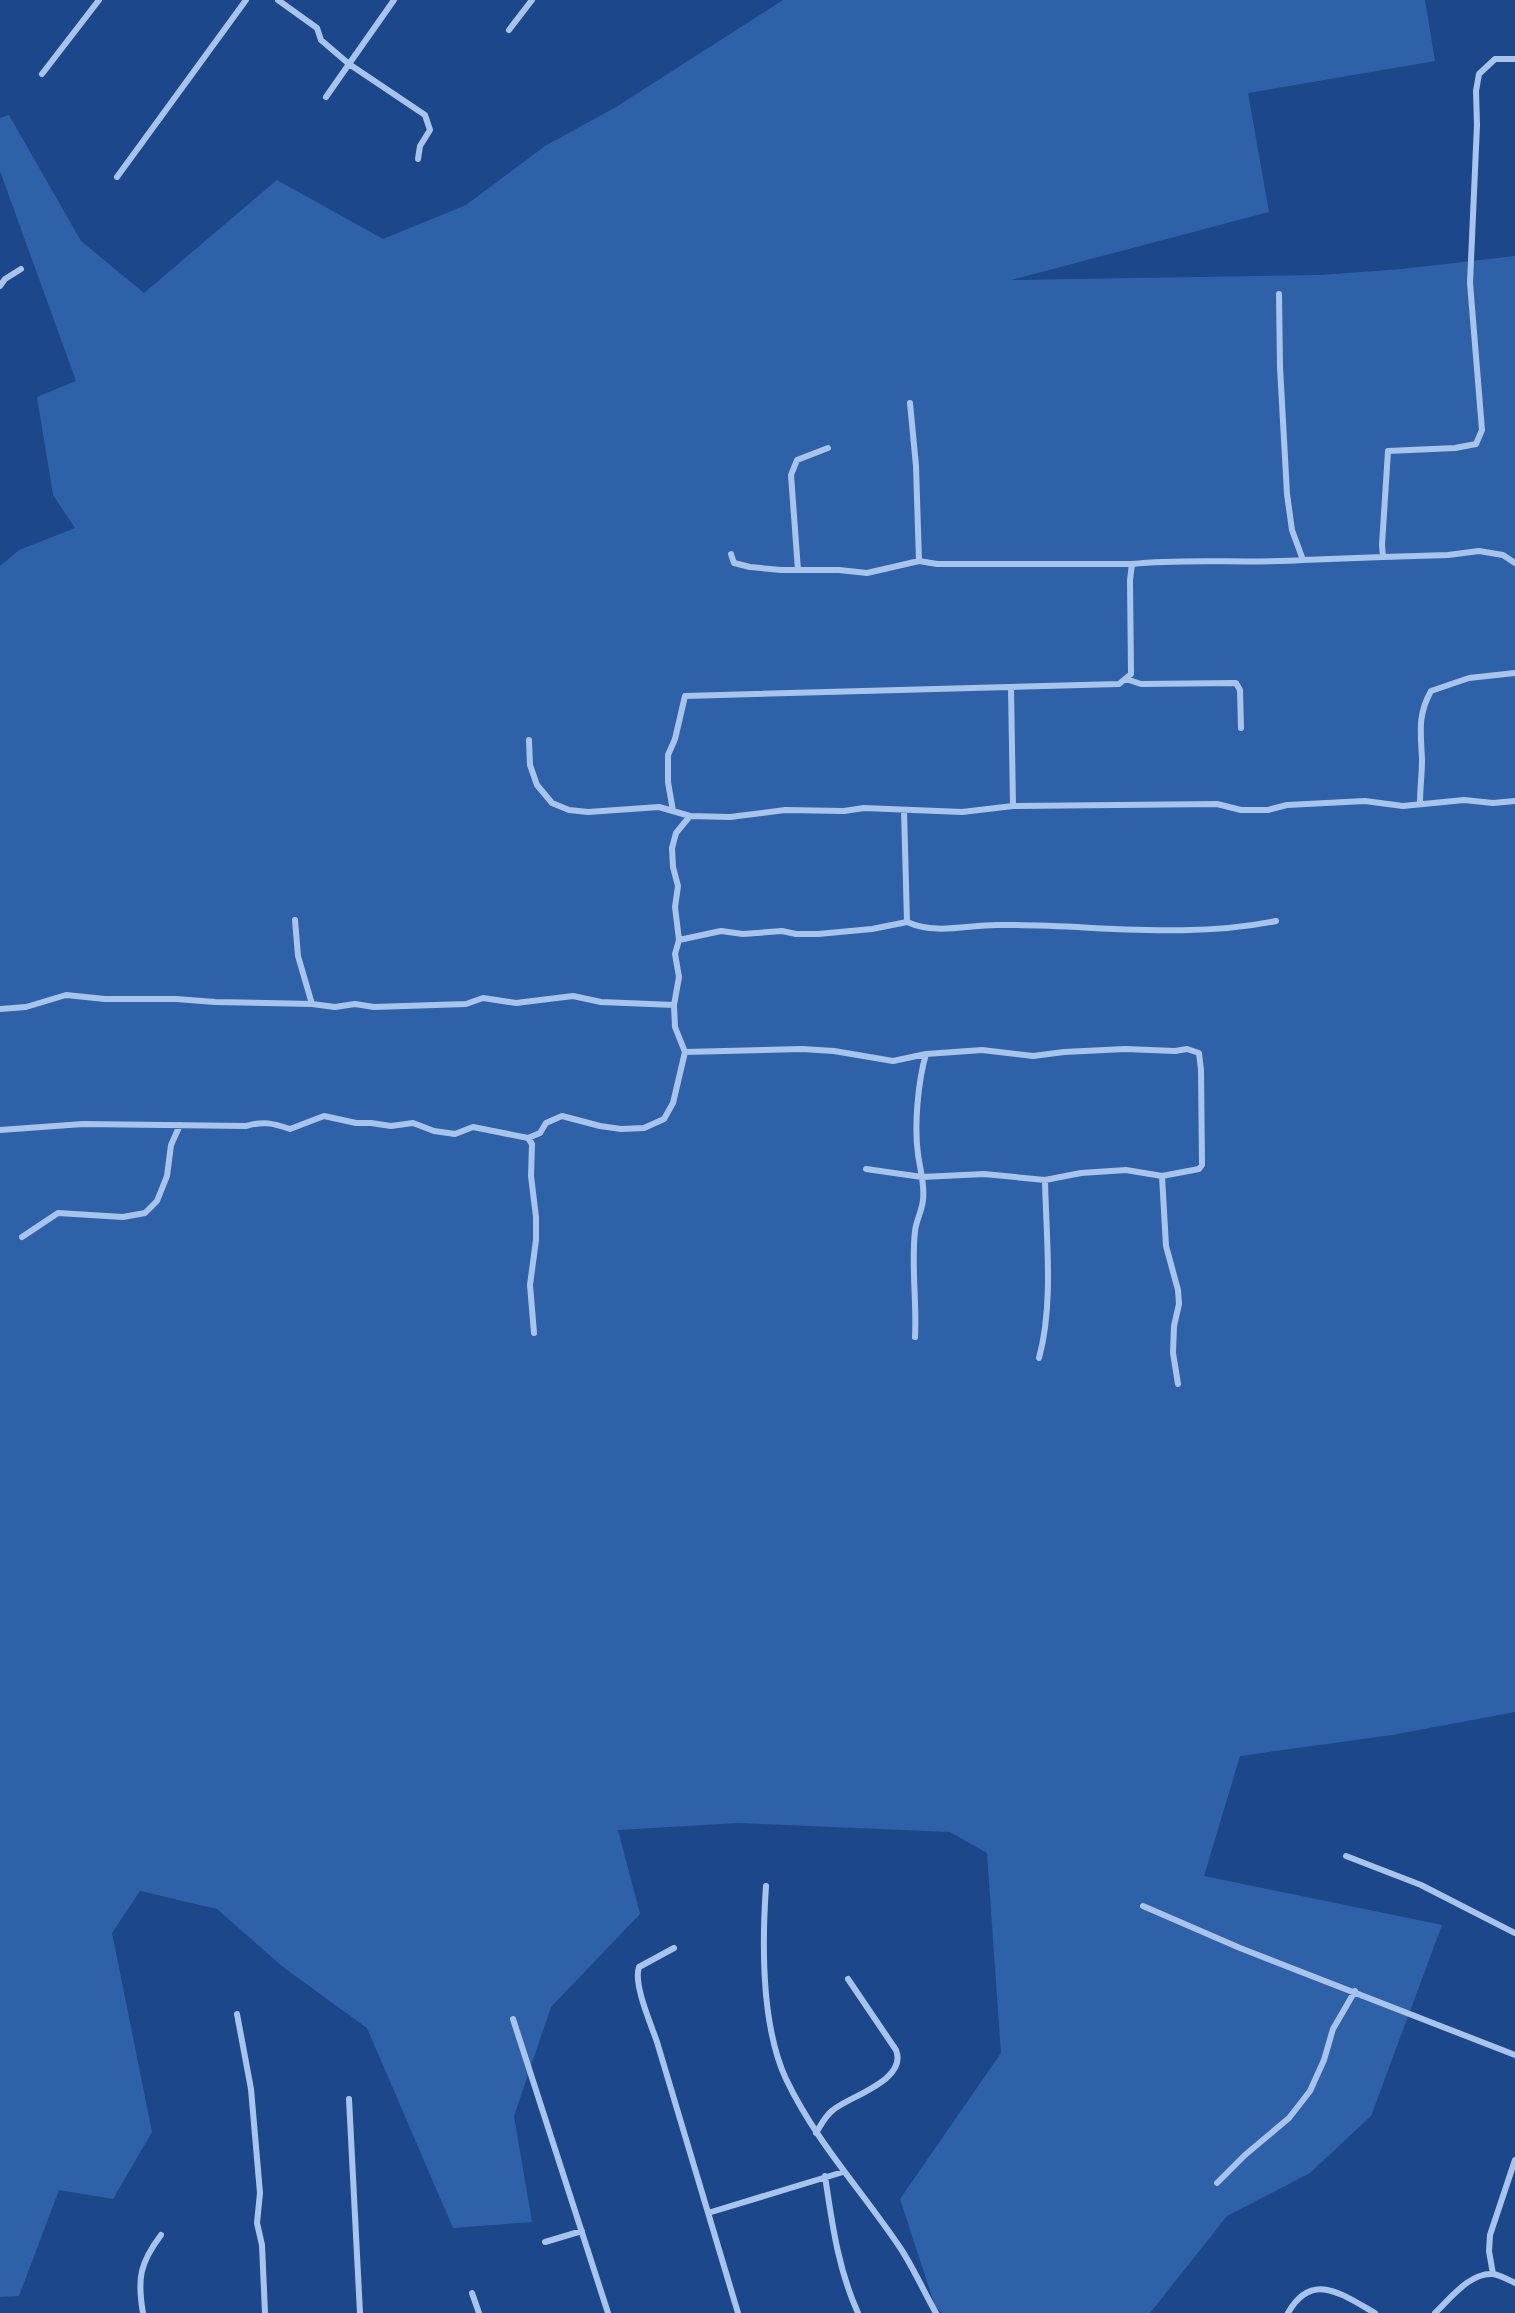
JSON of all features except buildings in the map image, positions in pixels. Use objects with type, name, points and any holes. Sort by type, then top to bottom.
[{"type":"street","points":[[42,74],[99,0]]},
{"type":"street","points":[[117,177],[246,0]]},
{"type":"street","points":[[278,0],[317,28],[321,40],[349,64],[425,115],[430,130],[420,146],[418,159]]},
{"type":"street","points":[[326,97],[394,0]]},
{"type":"street","points":[[509,30],[532,0]]},
{"type":"street","points":[[1383,557],[1388,451],[1455,448],[1476,444],[1482,430],[1470,283],[1477,125],[1476,91],[1479,74],[1495,59],[1515,58]]},
{"type":"street","points":[[0,286],[5,279],[21,269]]},
{"type":"street","points":[[1280,294],[1280,367],[1287,494],[1292,530],[1303,560]]},
{"type":"street","points":[[910,403],[916,466],[919,561]]},
{"type":"street","points":[[798,570],[791,475],[797,460],[828,448]]},
{"type":"street","points":[[731,554],[734,563],[750,567],[867,573],[919,561],[937,564],[1132,564],[1179,560],[1265,562],[1448,555],[1479,551],[1503,555],[1515,563]]},
{"type":"street","points":[[673,811],[668,782],[668,755],[675,739],[685,696],[1119,684],[1131,674],[1130,580],[1132,564]]},
{"type":"street","points":[[1420,803],[1422,764],[1420,726],[1423,706],[1431,691],[1469,678],[1515,673]]},
{"type":"street","points":[[1126,679],[1141,684],[1236,684],[1240,690],[1241,728]]},
{"type":"street","points":[[1011,688],[1013,806]]},
{"type":"street","points":[[530,740],[530,765],[537,785],[552,803],[569,810],[588,812],[659,807],[690,816],[730,817],[785,810],[843,811],[864,808],[962,812],[1013,806],[1217,804],[1241,810],[1268,810],[1287,805],[1365,801],[1402,806],[1464,800],[1493,803],[1515,801]]},
{"type":"street","points":[[904,810],[907,922]]},
{"type":"street","points":[[0,1130],[83,1124],[246,1126],[260,1122],[273,1123],[290,1129],[324,1116],[356,1124],[371,1123],[391,1126],[413,1123],[434,1131],[455,1134],[473,1127],[528,1138],[540,1133],[546,1123],[562,1116],[621,1129],[644,1128],[664,1119],[674,1103],[685,1052],[675,1027],[674,1005],[679,977],[675,954],[679,940],[675,907],[678,886],[673,867],[672,849],[676,833],[690,816]]},
{"type":"street","points":[[295,920],[298,956],[312,1004]]},
{"type":"street","points":[[679,940],[720,932],[743,934],[782,931],[796,934],[818,934],[872,929],[907,922],[916,926],[946,930],[996,925],[1191,930],[1257,925],[1276,921]]},
{"type":"street","points":[[0,1009],[26,1007],[66,994],[105,999],[176,999],[312,1004],[335,1007],[355,1004],[382,1007],[466,1004],[483,998],[516,1003],[573,996],[601,1002],[674,1005]]},
{"type":"street","points":[[685,1052],[802,1049],[834,1051],[893,1061],[926,1054],[982,1050],[1033,1056],[1125,1049],[1175,1051],[1187,1049],[1199,1053],[1202,1165],[1199,1169],[1162,1176],[1126,1170],[1081,1173],[1045,1180],[984,1174],[922,1177],[866,1169]]},
{"type":"street","points":[[915,1337],[915,1240],[923,1200],[918,1153],[919,1099],[921,1072],[926,1054]]},
{"type":"street","points":[[22,1237],[58,1213],[123,1217],[145,1213],[157,1201],[167,1176],[171,1144],[180,1125]]},
{"type":"street","points":[[528,1138],[532,1144],[531,1176],[536,1217],[536,1240],[530,1286],[534,1333]]},
{"type":"street","points":[[1162,1176],[1167,1246],[1178,1290],[1179,1304],[1174,1326],[1173,1353],[1178,1384]]},
{"type":"street","points":[[1038,1358],[1044,1338],[1047,1285],[1045,1180]]},
{"type":"street","points":[[1346,1856],[1421,1885],[1515,1933]]},
{"type":"street","points":[[766,1886],[762,1941],[769,2009],[775,2042],[786,2078],[816,2133],[901,2250],[936,2313]]},
{"type":"street","points":[[1143,1906],[1240,1948],[1515,2055]]},
{"type":"street","points":[[675,1948],[639,1967],[638,1978],[650,2027],[657,2042],[738,2313]]},
{"type":"street","points":[[816,2133],[833,2109],[884,2082],[896,2068],[898,2060],[897,2050],[848,1978]]},
{"type":"street","points":[[1217,2183],[1288,2118],[1310,2091],[1324,2060],[1334,2029],[1355,1991]]},
{"type":"street","points":[[237,2014],[251,2089],[260,2193],[257,2223],[262,2245],[265,2313]]},
{"type":"street","points":[[513,2019],[608,2313]]},
{"type":"street","points":[[350,2099],[360,2313]]},
{"type":"street","points":[[1493,2274],[1489,2251],[1490,2235],[1515,2160]]},
{"type":"street","points":[[708,2214],[843,2172]]},
{"type":"street","points":[[825,2176],[836,2248],[847,2288],[858,2313]]},
{"type":"street","points":[[545,2242],[582,2231]]},
{"type":"street","points":[[143,2313],[141,2271],[146,2255],[161,2235]]},
{"type":"street","points":[[1435,2313],[1461,2288],[1476,2278],[1493,2274],[1515,2283]]},
{"type":"street","points":[[1288,2313],[1296,2299],[1306,2293],[1321,2289],[1336,2290],[1375,2313]]},
{"type":"street","points":[[472,2293],[479,2313]]},
{"type":"shaded area","points":[[783,0],[1425,0],[1435,61],[1248,93],[1269,212],[1011,280],[1321,275],[1402,269],[1515,256],[1515,1712],[1392,1735],[1240,1756],[1204,1876],[1442,1925],[1371,2116],[1310,2173],[1227,2216],[1150,2313],[942,2313],[935,2306],[900,2199],[1001,2053],[987,1853],[950,1832],[738,1823],[618,1830],[640,1914],[551,2007],[514,2116],[532,2222],[453,2228],[367,2028],[283,1967],[217,1909],[140,1891],[112,1933],[152,2132],[113,2199],[59,2190],[19,2296],[0,2297],[0,566],[19,550],[75,528],[53,495],[37,397],[76,381],[0,171],[0,118],[9,115],[81,241],[144,293],[277,180],[383,239],[466,205],[545,146],[616,107]]}]
